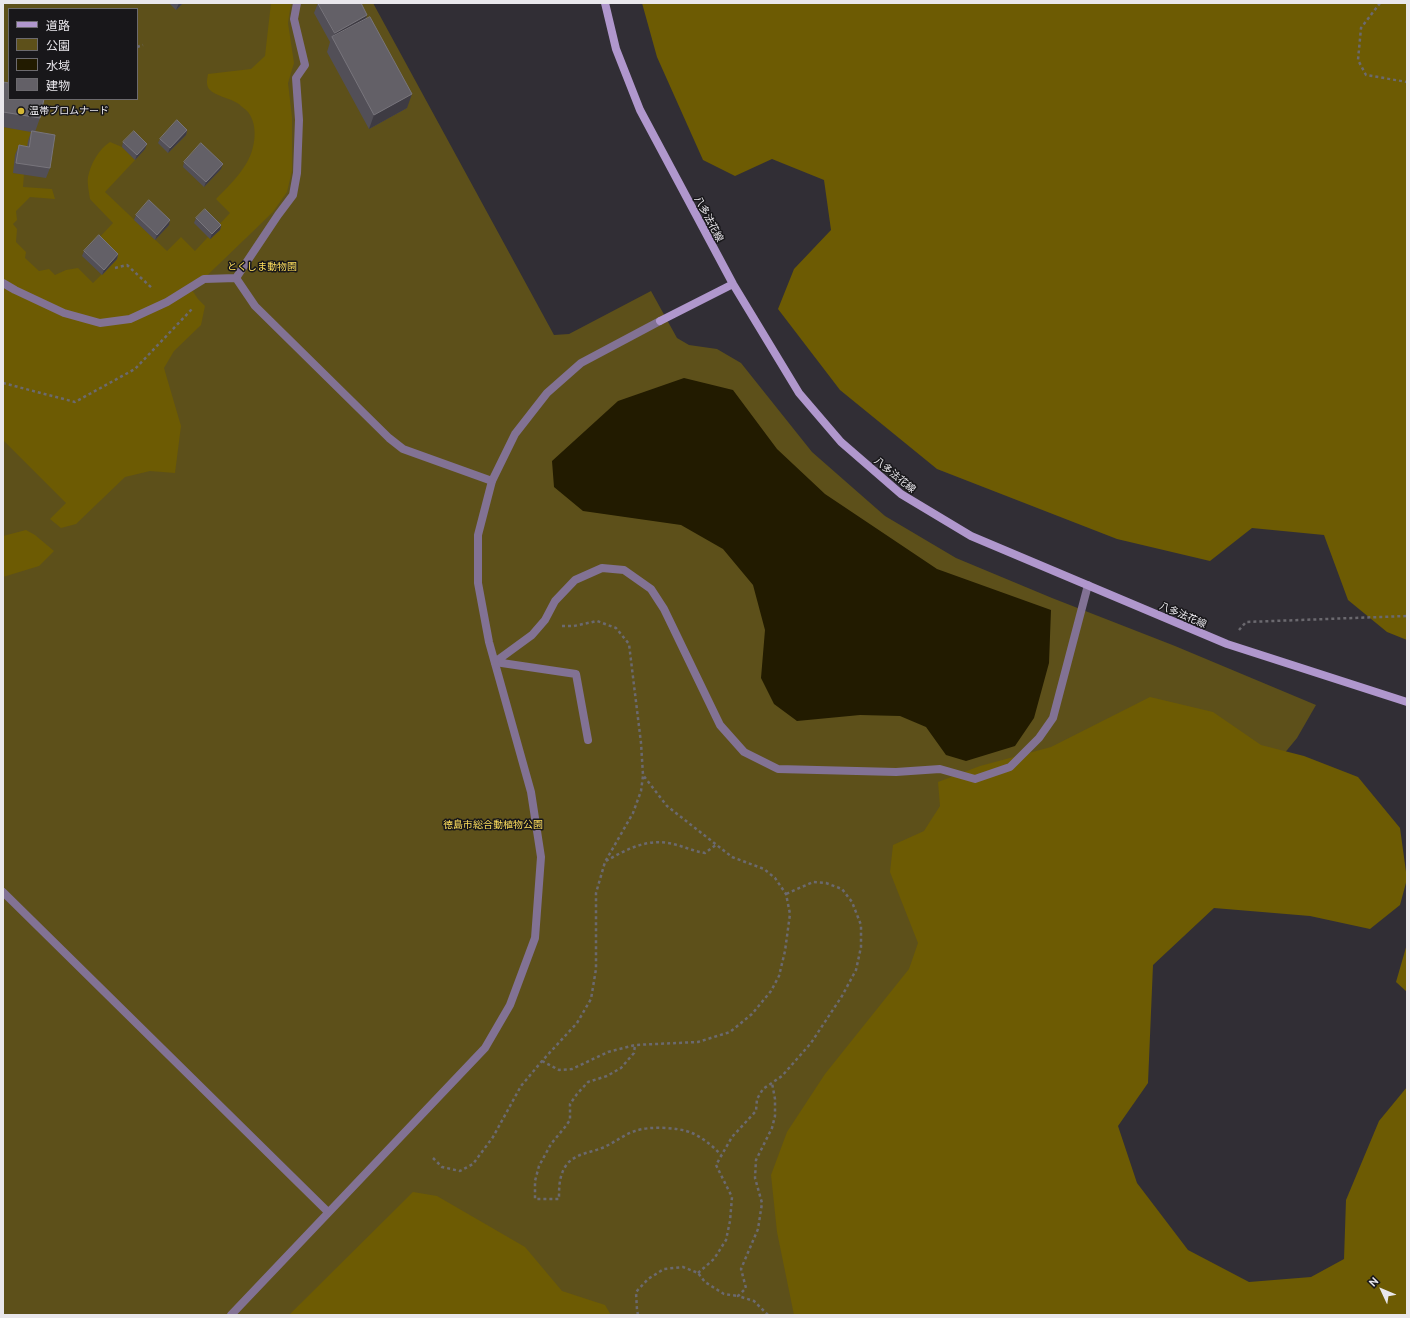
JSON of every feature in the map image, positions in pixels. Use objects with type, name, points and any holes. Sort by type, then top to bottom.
[{"type":"main road","name":"八多法花線","points":[[605,3],[616,49],[640,110],[733,284],[799,393],[841,442],[901,494],[971,536],[1227,644],[1407,702]]},
{"type":"main road","points":[[660,321],[733,284]]},
{"type":"street","points":[[236,278],[293,195],[297,173],[300,120],[296,78],[305,65],[294,20],[297,3]]},
{"type":"street","points":[[3,283],[64,313],[100,323],[130,319],[167,302],[204,279],[236,278]]},
{"type":"street","points":[[236,278],[255,306],[389,438],[403,449],[492,482]]},
{"type":"street","points":[[231,1315],[485,1048],[510,1004],[535,938],[541,857],[531,792],[489,642],[478,583],[478,535],[492,482],[515,434],[547,393],[581,363],[660,321]]},
{"type":"street","points":[[495,662],[532,635],[545,620],[555,601],[575,580],[602,568],[624,570],[651,589],[664,609],[720,725],[744,752],[778,769],[896,772],[940,769],[975,779],[1010,767],[1039,738],[1053,718],[1088,585]]},
{"type":"street","points":[[495,662],[576,674],[588,740]]},
{"type":"street","points":[[3,892],[328,1212]]},
{"type":"path","points":[[1380,3],[1361,28],[1358,60],[1366,75],[1407,82]]},
{"type":"path","points":[[138,48],[143,45]]},
{"type":"path","points":[[115,268],[127,265],[167,302]]},
{"type":"path","points":[[3,383],[75,402],[135,369],[194,307]]},
{"type":"path","points":[[1227,644],[1246,622],[1407,616]]},
{"type":"path","points":[[433,1158],[442,1167],[460,1171],[473,1164],[493,1137],[521,1086],[577,1023],[591,999],[596,969],[596,893],[605,862],[633,813],[641,791],[643,775],[641,743],[629,644],[616,628],[597,621],[574,626],[558,626],[545,620]]},
{"type":"path","points":[[542,1061],[559,1070],[572,1069],[608,1052],[635,1045],[698,1042],[730,1032],[752,1014],[771,991],[779,976],[785,951],[790,914],[786,894],[775,878],[764,869],[732,857],[667,806],[643,775]]},
{"type":"path","points":[[605,862],[626,850],[652,842],[669,843],[705,854],[717,844]]},
{"type":"path","points":[[698,1273],[714,1259],[726,1240],[730,1221],[732,1197],[716,1165],[721,1155],[732,1137],[756,1111],[757,1099],[763,1089],[782,1076],[811,1043],[842,996],[856,970],[861,947],[860,925],[852,902],[842,888],[826,883],[812,882],[786,894]]},
{"type":"path","points":[[635,1045],[634,1054],[621,1068],[607,1076],[588,1082],[570,1104],[570,1120],[551,1144],[539,1166],[535,1181],[535,1199],[558,1199],[560,1178],[566,1166],[572,1159],[603,1148],[635,1130],[653,1128],[674,1129],[692,1133],[713,1146],[721,1155]]},
{"type":"path","points":[[738,1296],[746,1288],[741,1269],[758,1229],[762,1203],[755,1178],[756,1160],[772,1128],[775,1116],[775,1099],[772,1083]]},
{"type":"path","points":[[638,1315],[636,1292],[648,1279],[664,1269],[684,1267],[698,1273],[705,1282],[724,1294],[738,1296],[754,1302],[768,1315]]},
{"type":"green space","name":"徳島市総合動植物公園","points":[[3,3],[373,3],[554,335],[569,334],[651,291],[677,338],[689,345],[717,349],[741,363],[812,452],[885,516],[956,558],[1052,598],[1175,646],[1316,705],[1297,738],[1283,755],[1163,806],[982,1315],[3,1315]]},
{"type":"shaded area","points":[[271,3],[291,3],[288,23],[294,63],[288,83],[292,117],[292,171],[287,192],[273,212],[192,290],[205,306],[201,325],[174,351],[164,368],[181,426],[175,473],[150,471],[125,477],[76,524],[61,528],[50,519],[66,503],[3,440],[3,127],[35,132],[26,157],[13,173],[24,174],[23,187],[52,189],[55,199],[30,197],[16,211],[17,220],[13,224],[17,229],[16,242],[26,252],[25,258],[39,271],[49,269],[55,275],[66,270],[78,268],[93,283],[108,268],[97,240],[113,223],[90,199],[88,179],[89,172],[96,157],[102,148],[110,142],[122,147],[135,160],[105,192],[167,251],[181,237],[195,251],[208,237],[211,239],[219,230],[217,227],[230,213],[216,199],[236,178],[246,164],[252,152],[255,131],[254,124],[248,112],[239,104],[209,89],[207,84],[208,74],[251,69],[265,56]]},
{"type":"shaded area","points":[[642,3],[1407,3],[1407,640],[1387,632],[1348,600],[1324,535],[1252,528],[1210,561],[1117,539],[937,469],[840,390],[778,309],[794,269],[831,230],[824,180],[772,159],[735,176],[703,160],[657,57]]},
{"type":"shaded area","points":[[26,530],[35,535],[54,551],[39,566],[3,577],[3,536]]},
{"type":"shaded area","points":[[1150,697],[1213,712],[1261,745],[1304,756],[1358,777],[1400,828],[1407,879],[1400,905],[1370,929],[1310,916],[1214,908],[1153,965],[1148,1083],[1118,1126],[1137,1183],[1188,1250],[1249,1282],[1311,1277],[1344,1259],[1346,1200],[1379,1121],[1407,1087],[1407,1315],[794,1315],[777,1232],[771,1175],[787,1132],[825,1074],[909,969],[918,943],[890,872],[893,845],[924,831],[940,806],[938,782],[980,766],[1051,747]]},
{"type":"shaded area","points":[[1407,944],[1407,992],[1396,982]]},
{"type":"shaded area","points":[[413,1192],[437,1196],[525,1247],[562,1291],[605,1305],[611,1315],[289,1315]]},
{"type":"water","points":[[684,378],[733,390],[777,449],[825,494],[937,569],[1051,610],[1049,663],[1034,718],[1015,746],[966,761],[946,755],[926,727],[900,716],[860,715],[797,721],[774,704],[761,678],[765,630],[753,585],[723,549],[681,525],[583,511],[554,487],[552,461],[618,401]]},
{"type":"building","points":[[318,3],[361,3],[367,15],[335,33]]},
{"type":"building","points":[[370,17],[412,94],[374,115],[332,37]]},
{"type":"building","points":[[3,82],[8,83],[8,100],[44,100],[40,118],[3,112]]},
{"type":"building","points":[[177,120],[187,130],[170,148],[160,139]]},
{"type":"building","points":[[32,131],[55,135],[50,168],[16,163],[19,145],[29,147]]},
{"type":"building","points":[[134,131],[147,144],[137,155],[123,142]]},
{"type":"building","points":[[201,143],[223,164],[206,182],[184,162]]},
{"type":"building","points":[[149,200],[170,220],[157,235],[136,215]]},
{"type":"building","points":[[205,209],[221,225],[212,234],[196,218]]},
{"type":"building","points":[[99,235],[118,254],[104,270],[84,251]]},
{"type":"place","name":"温帯ブロムナード","points":[[21,111]]},
{"type":"park label","name":"とくしま動物園","points":[[262,267]]}]
